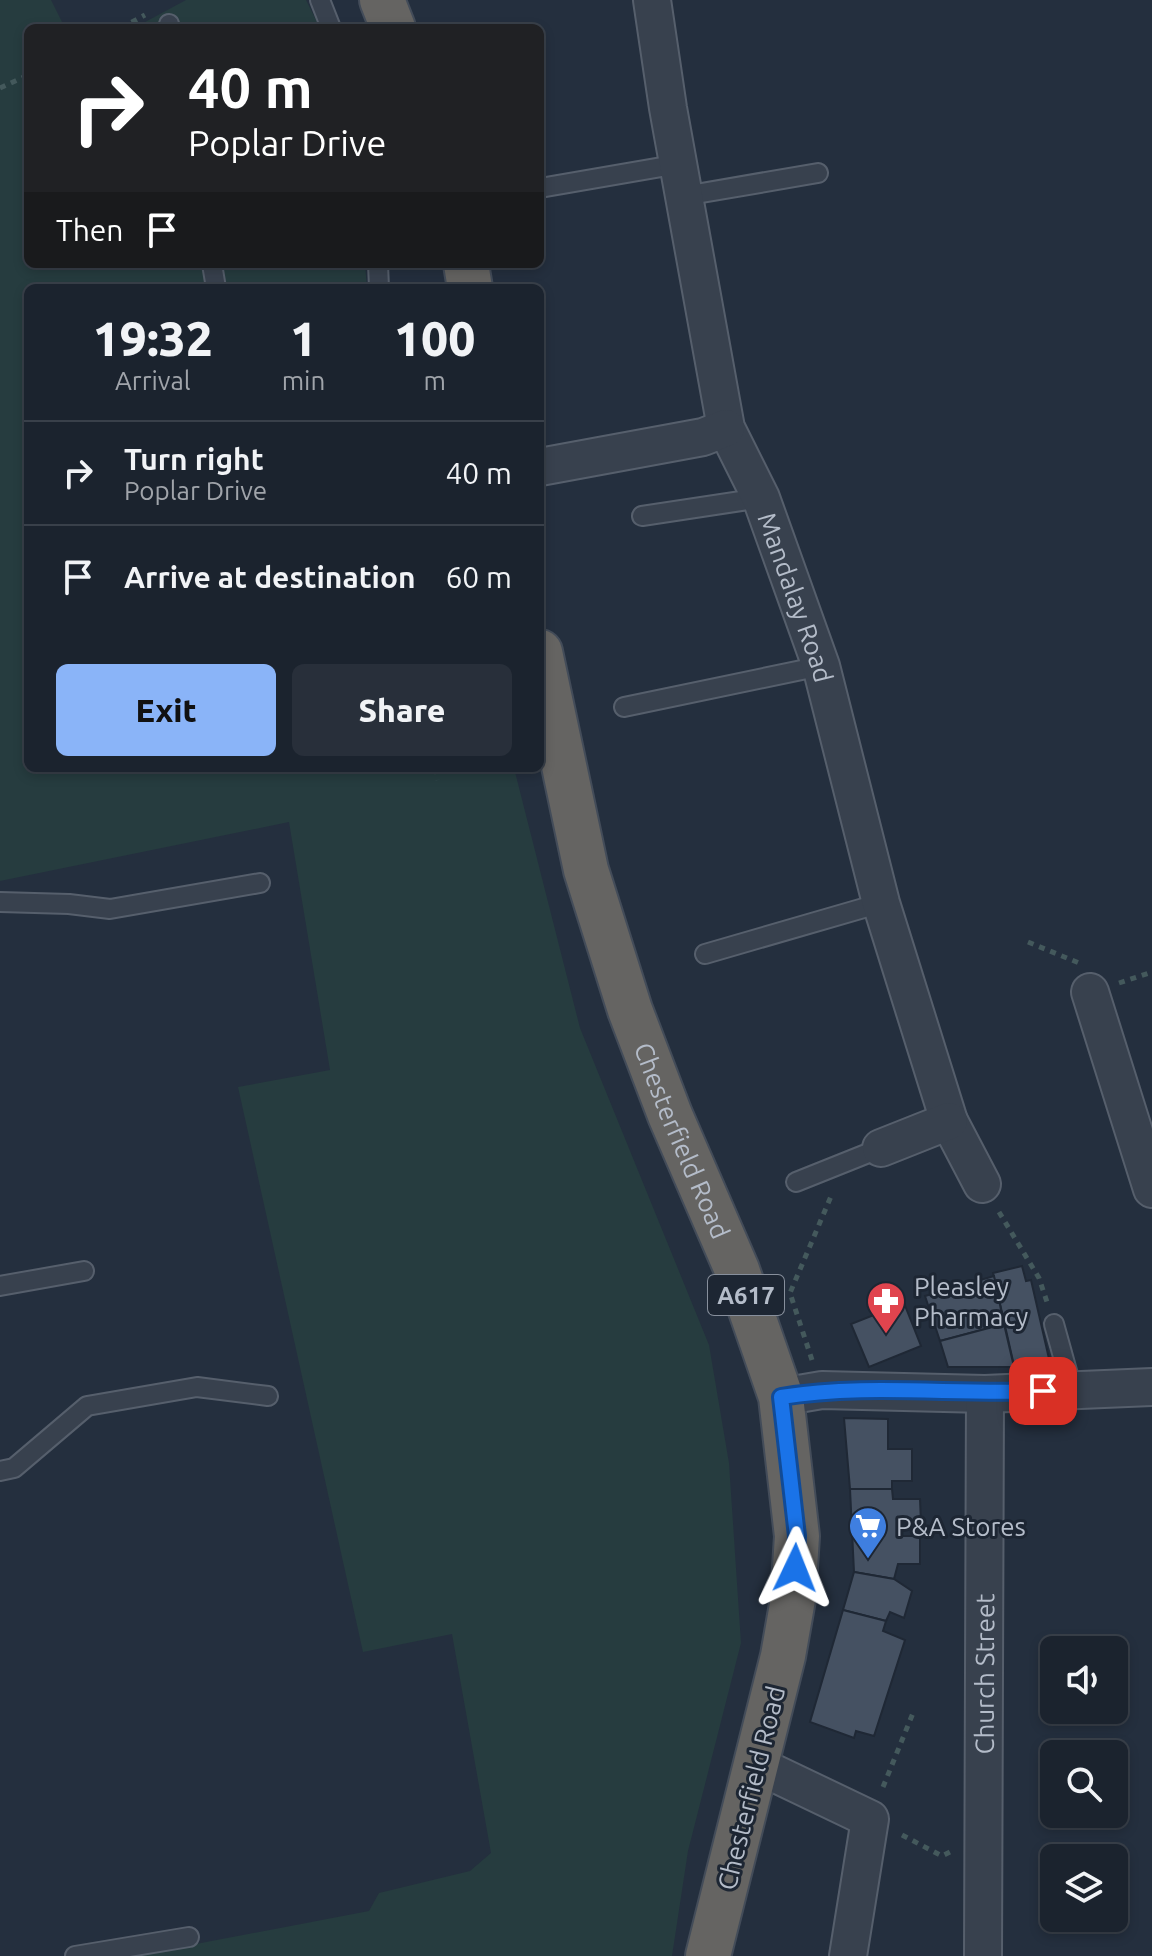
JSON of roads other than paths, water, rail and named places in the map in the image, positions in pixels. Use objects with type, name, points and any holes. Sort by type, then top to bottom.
[{"type":"highway","points":[[382,0],[391,24]]},
{"type":"highway","name":"Chesterfield Road","points":[[544,671],[586,870],[630,1010],[670,1115],[737,1270],[801,1394],[793,1599],[783,1656],[708,1956]]},
{"type":"street","name":"Mandalay Road","points":[[652,0],[726,428],[761,498],[821,666],[881,903],[949,1121],[982,1184]]},
{"type":"street","points":[[544,466],[703,437],[726,428]]},
{"type":"street","points":[[1090,992],[1152,1189]]},
{"type":"street","points":[[881,1148],[949,1121]]},
{"type":"street","points":[[801,1394],[985,1394],[1152,1387]]},
{"type":"street","name":"Church Street","points":[[983,1956],[985,1394]]},
{"type":"street","points":[[757,1765],[870,1819],[848,1956]]},
{"type":"lane","points":[[320,0],[329,24]]},
{"type":"lane","points":[[544,188],[818,173]]},
{"type":"lane","points":[[642,516],[761,498]]},
{"type":"lane","points":[[624,707],[821,666]]},
{"type":"lane","points":[[0,902],[110,909],[260,883]]},
{"type":"lane","points":[[705,954],[881,903]]},
{"type":"lane","points":[[796,1182],[881,1148]]},
{"type":"lane","points":[[0,1286],[84,1271]]},
{"type":"lane","points":[[1054,1324],[1072,1389]]},
{"type":"lane","points":[[0,1471],[14,1468],[87,1406],[197,1387],[268,1396]]},
{"type":"lane","points":[[75,1956],[189,1937]]},
{"type":"place","name":"Pleasley Pharmacy","points":[[886,1335]]},
{"type":"place","name":"P&A Stores","points":[[868,1560]]}]
